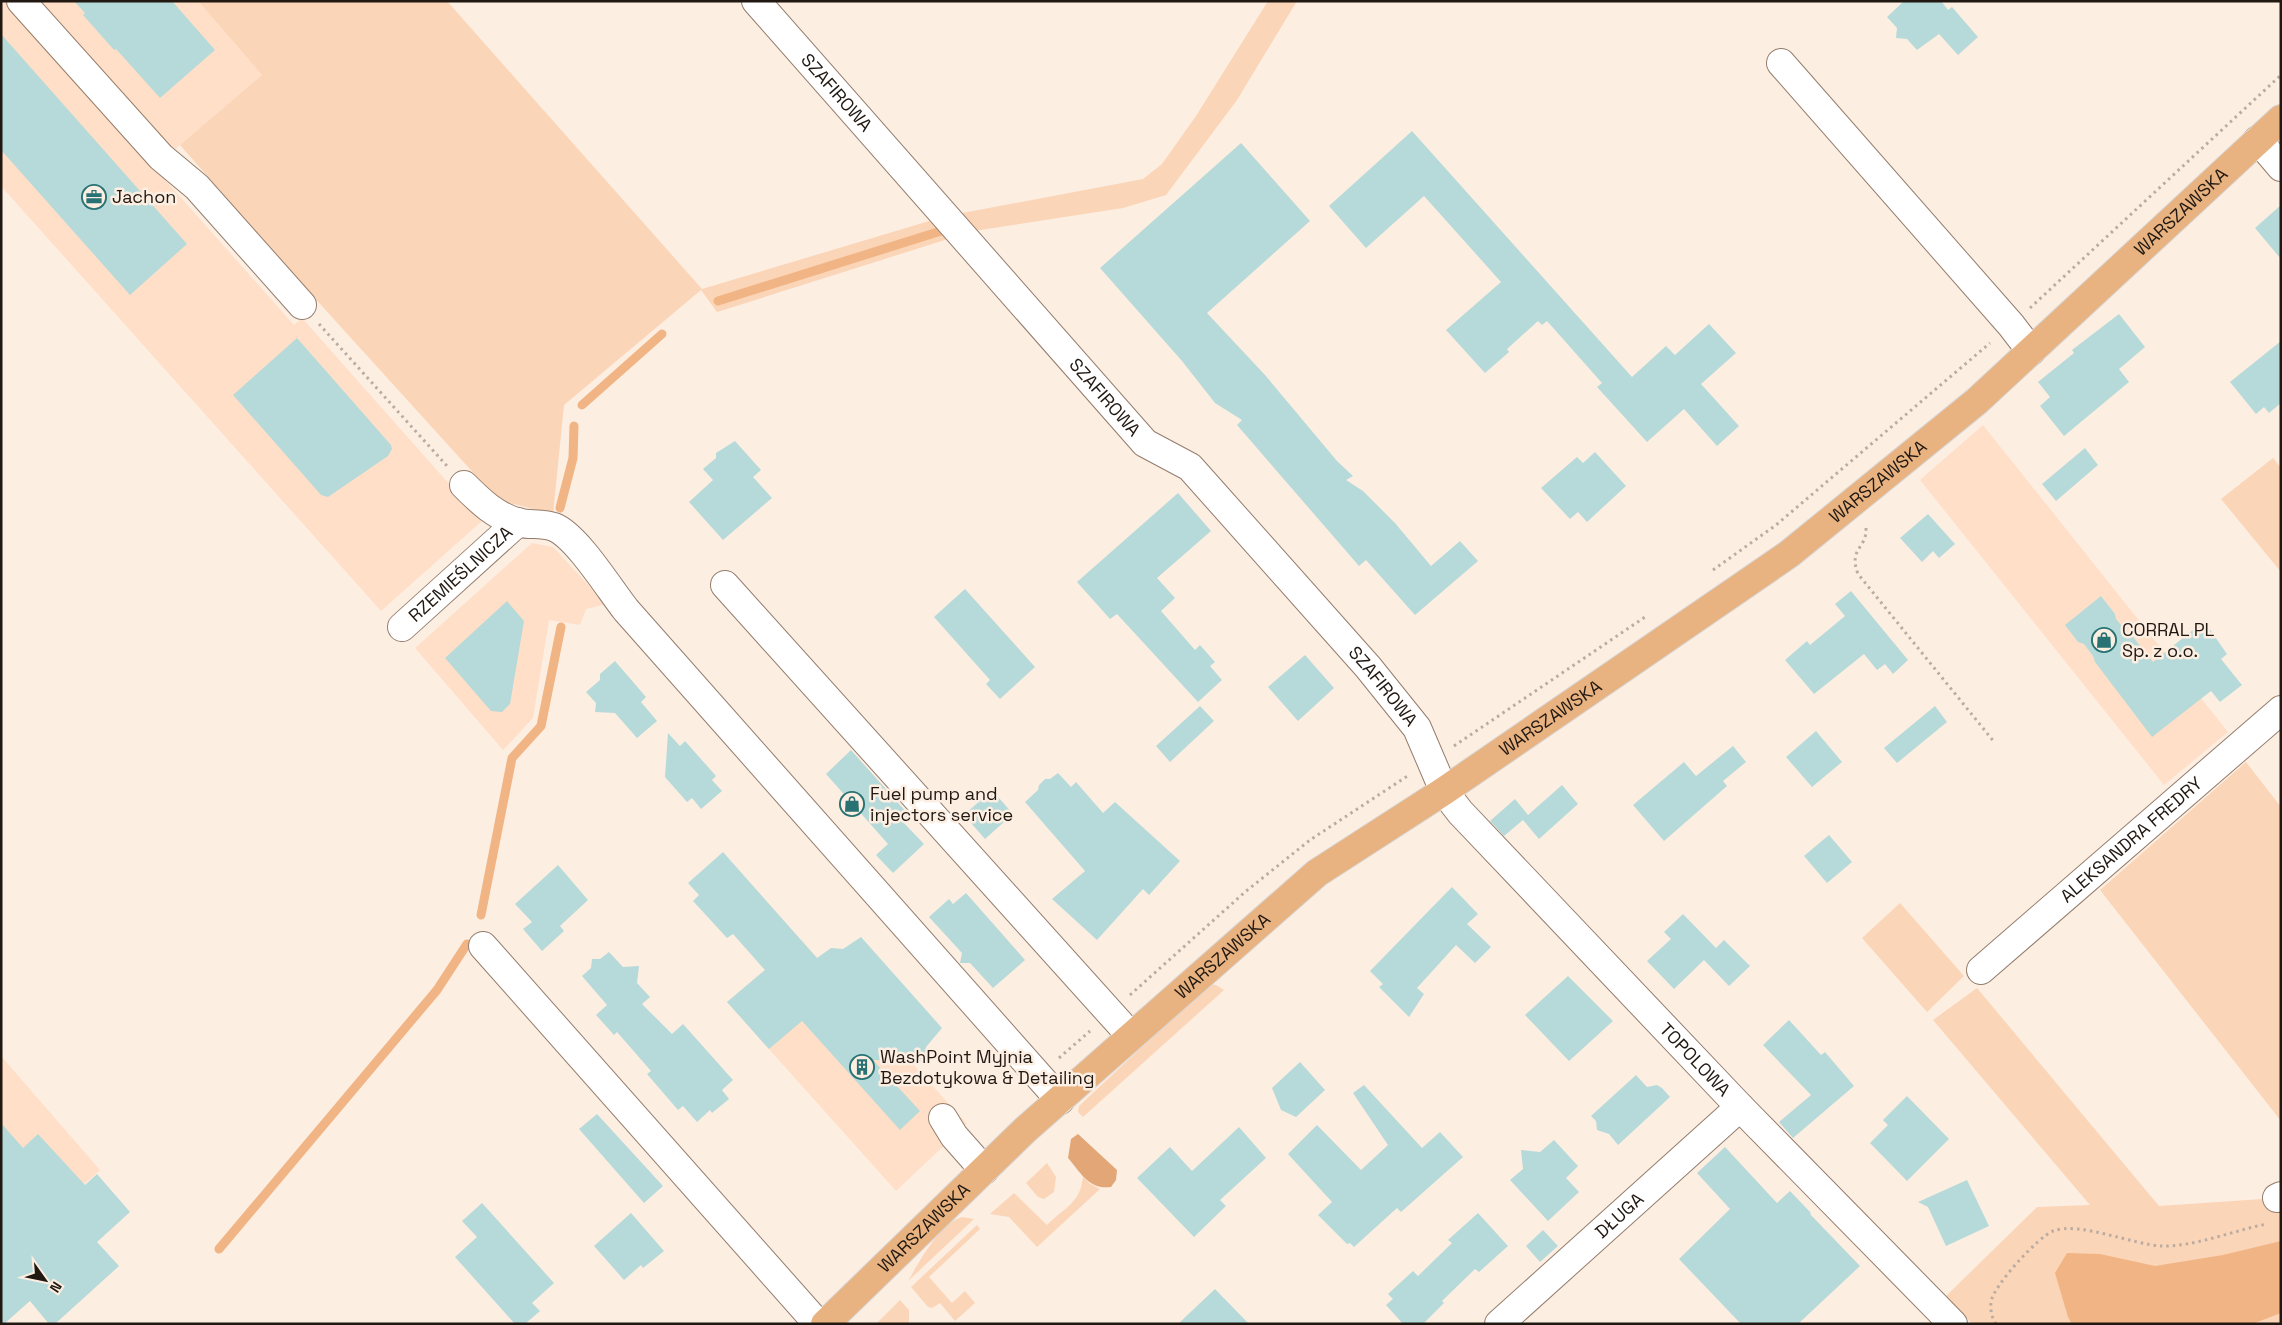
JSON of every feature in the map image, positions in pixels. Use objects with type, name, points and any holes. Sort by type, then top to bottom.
[{"type":"main road","name":"WARSZAWSKA","points":[[825,1324],[984,1170],[1060,1100],[1317,873],[1444,791],[1789,554],[1977,401],[2281,119]]},
{"type":"street","points":[[21,1],[161,157],[197,187],[302,305]]},
{"type":"street","name":"SZAFIROWA","points":[[756,1],[1145,443],[1190,467],[1368,667],[1417,728],[1444,791]]},
{"type":"street","points":[[1781,63],[2011,325],[2031,351]]},
{"type":"street","points":[[2258,140],[2281,167]]},
{"type":"street","points":[[464,484],[484,505],[499,516],[518,522],[553,527],[566,535],[584,554],[626,610],[1060,1100]]},
{"type":"street","name":"RZEMIEŚLNICZA","points":[[402,627],[518,522]]},
{"type":"street","points":[[725,585],[1131,1036]]},
{"type":"street","name":"ALEKSANDRA FREDRY","points":[[1981,970],[2281,710]]},
{"type":"street","name":"TOPOLOWA","points":[[1444,791],[1467,819],[1740,1107],[1953,1324]]},
{"type":"street","points":[[483,946],[818,1324]]},
{"type":"street","name":"DŁUGA","points":[[1499,1324],[1740,1107]]},
{"type":"street","points":[[943,1118],[954,1136],[984,1170]]},
{"type":"path","points":[[1711,571],[1776,525],[2011,325],[2281,75]]},
{"type":"path","points":[[302,305],[464,484]]},
{"type":"path","points":[[1851,504],[1866,530],[1863,542],[1854,556],[1858,574],[1995,743]]},
{"type":"path","points":[[1038,1077],[1245,892],[1310,840],[1431,761],[1654,610]]},
{"type":"path","points":[[1996,1324],[1992,1318],[1991,1301],[2003,1278],[2042,1239],[2054,1231],[2071,1230],[2162,1246],[2185,1244],[2277,1206]]},
{"type":"shaded area","points":[[1,1],[6,1],[294,325],[302,318],[482,521],[381,611],[1,186]]},
{"type":"shaded area","points":[[38,1],[198,1],[262,75],[173,151]]},
{"type":"shaded area","points":[[198,1],[447,1],[702,289],[936,219],[948,239],[717,312],[701,290],[564,405],[553,514],[498,500],[321,305],[180,145],[262,75]]},
{"type":"shaded area","points":[[1268,1],[1297,1],[1237,100],[1166,195],[1123,208],[974,231],[957,214],[1143,179],[1162,164],[1196,116]]},
{"type":"shaded area","points":[[1983,425],[2228,732],[2164,785],[1920,480]]},
{"type":"shaded area","points":[[2273,458],[2281,468],[2281,572],[2221,499]]},
{"type":"shaded area","points":[[532,543],[553,547],[606,604],[586,609],[580,625],[549,620],[533,718],[503,750],[415,648]]},
{"type":"shaded area","points":[[2246,762],[2281,807],[2281,1121],[2100,890]]},
{"type":"shaded area","points":[[1900,903],[1964,976],[1927,1012],[1862,938]]},
{"type":"shaded area","points":[[801,940],[967,1124],[896,1191],[727,1002]]},
{"type":"shaded area","points":[[1209,984],[1216,985],[1224,990],[1083,1117],[1078,1112],[1079,1106]]},
{"type":"shaded area","points":[[1977,988],[2159,1206],[2277,1198],[2281,1206],[2281,1324],[1972,1324],[1945,1297],[2037,1207],[2090,1205],[1933,1020]]},
{"type":"shaded area","points":[[1,1056],[100,1170],[1,1257]]},
{"type":"shaded area","points":[[1078,1134],[1117,1170],[1116,1180],[1111,1187],[1097,1186],[1091,1183],[1068,1158],[1071,1139]]},
{"type":"shaded area","points":[[1047,1163],[1056,1177],[1054,1192],[1044,1199],[1038,1197],[1026,1183]]},
{"type":"shaded area","points":[[1083,1176],[1089,1183],[1100,1189],[1037,1247],[1009,1217],[990,1214],[1014,1193],[1047,1225],[1075,1199],[1082,1185]]},
{"type":"shaded area","points":[[962,1217],[974,1219],[908,1281],[938,1235],[954,1221]]},
{"type":"shaded area","points":[[977,1225],[980,1229],[929,1277],[952,1303],[965,1291],[975,1303],[955,1321],[940,1303],[932,1308],[928,1307],[911,1287]]},
{"type":"shaded area","points":[[2281,1241],[2281,1313],[2252,1324],[2072,1324],[2068,1317],[2055,1273],[2067,1253],[2100,1254],[2155,1266],[2223,1255]]},
{"type":"shaded area","points":[[900,1300],[909,1310],[909,1324],[876,1324]]},
{"type":"building","points":[[74,1],[172,1],[215,50],[160,98],[116,49],[114,50],[83,15],[85,13]]},
{"type":"building","points":[[1904,1],[1941,1],[1948,10],[1952,7],[1978,37],[1958,55],[1939,34],[1917,50],[1907,39],[1896,38],[1897,28],[1887,17]]},
{"type":"building","name":"Jachon","points":[[1,34],[187,244],[130,295],[1,150]]},
{"type":"building","points":[[1412,131],[1632,377],[1666,346],[1675,355],[1709,324],[1736,353],[1701,384],[1739,426],[1717,446],[1684,409],[1647,442],[1597,387],[1602,383],[1547,321],[1542,325],[1538,321],[1507,349],[1509,352],[1485,373],[1446,330],[1501,282],[1424,196],[1366,248],[1329,206]]},
{"type":"building","points":[[1241,143],[1310,221],[1207,313],[1265,375],[1337,461],[1353,476],[1346,480],[1363,491],[1395,523],[1431,566],[1460,541],[1478,561],[1415,615],[1366,560],[1359,566],[1237,425],[1242,420],[1215,403],[1182,361],[1100,268]]},
{"type":"building","points":[[2281,205],[2281,259],[2255,228]]},
{"type":"building","points":[[2119,314],[2145,347],[2119,369],[2129,382],[2064,436],[2040,406],[2050,397],[2038,382],[2074,353],[2072,350]]},
{"type":"building","points":[[297,338],[391,445],[392,449],[388,456],[328,497],[321,495],[233,395]]},
{"type":"building","points":[[2281,341],[2281,403],[2269,413],[2264,407],[2256,414],[2230,382]]},
{"type":"building","points":[[735,441],[761,470],[753,477],[772,498],[723,540],[689,502],[713,480],[703,469],[716,458],[716,453]]},
{"type":"building","points":[[2085,448],[2098,465],[2056,501],[2042,484]]},
{"type":"building","points":[[1595,452],[1626,486],[1587,522],[1578,512],[1570,519],[1541,488],[1577,457],[1583,463]]},
{"type":"building","points":[[1178,493],[1211,531],[1157,578],[1175,598],[1161,611],[1195,650],[1200,645],[1215,662],[1210,666],[1222,680],[1198,702],[1117,614],[1110,619],[1077,582]]},
{"type":"building","points":[[1928,514],[1955,544],[1939,558],[1933,551],[1922,562],[1900,538]]},
{"type":"building","points":[[965,589],[1035,667],[1000,699],[986,684],[990,680],[934,617]]},
{"type":"building","points":[[1851,591],[1908,660],[1893,674],[1885,664],[1877,670],[1864,654],[1814,694],[1785,660],[1807,641],[1810,645],[1845,616],[1835,604]]},
{"type":"building","points":[[2101,596],[2115,614],[2116,619],[2153,662],[2204,621],[2227,654],[2221,659],[2242,685],[2220,702],[2211,691],[2152,737],[2095,662],[2084,644],[2078,642],[2065,625]]},
{"type":"building","points":[[507,601],[524,621],[510,704],[502,712],[491,711],[445,658]]},
{"type":"building","points":[[1305,655],[1334,688],[1298,721],[1268,687]]},
{"type":"building","points":[[615,661],[646,697],[641,702],[657,721],[637,738],[615,713],[595,712],[596,703],[586,692],[600,680],[600,674]]},
{"type":"building","points":[[1200,706],[1214,721],[1170,762],[1156,746]]},
{"type":"building","points":[[1935,706],[1947,722],[1897,763],[1884,748]]},
{"type":"building","points":[[1816,731],[1842,762],[1812,787],[1786,757]]},
{"type":"building","points":[[668,733],[680,746],[685,741],[716,776],[712,780],[722,791],[701,809],[692,798],[687,802],[665,777]]},
{"type":"building","points":[[1733,746],[1746,762],[1723,781],[1727,786],[1664,841],[1633,805],[1684,762],[1696,776]]},
{"type":"building","points":[[851,750],[909,815],[902,821],[924,844],[893,873],[876,855],[888,844],[826,774]]},
{"type":"building","points":[[1058,773],[1071,787],[1076,782],[1103,813],[1115,802],[1180,861],[1149,895],[1143,889],[1097,940],[1052,899],[1085,871],[1025,802],[1038,790],[1039,785],[1045,779],[1050,779]]},
{"type":"building","points":[[1562,785],[1578,804],[1539,839],[1523,820],[1504,836],[1490,821],[1515,799],[1528,815]]},
{"type":"building","points":[[992,790],[1013,814],[985,839],[964,815]]},
{"type":"building","points":[[1829,835],[1852,862],[1827,883],[1804,856]]},
{"type":"building","points":[[723,852],[817,958],[831,948],[843,949],[861,937],[942,1028],[926,1047],[927,1062],[873,1060],[920,1111],[900,1130],[802,1021],[769,1049],[727,1002],[765,970],[733,934],[727,938],[693,901],[699,895],[688,883]]},
{"type":"building","points":[[558,865],[588,900],[560,926],[564,931],[542,951],[523,929],[532,922],[515,904]]},
{"type":"building","points":[[1452,887],[1478,914],[1467,924],[1491,947],[1475,963],[1456,945],[1417,988],[1424,994],[1409,1017],[1379,987],[1383,984],[1370,971]]},
{"type":"building","points":[[966,893],[1025,960],[993,988],[970,963],[960,963],[962,953],[929,917],[949,899],[953,904]]},
{"type":"building","points":[[1683,914],[1716,948],[1724,940],[1750,966],[1729,986],[1704,960],[1674,989],[1647,961],[1671,939],[1664,932]]},
{"type":"building","points":[[609,952],[623,967],[639,966],[637,983],[650,997],[642,1004],[672,1034],[683,1024],[733,1080],[722,1090],[729,1099],[712,1113],[710,1110],[697,1122],[683,1106],[678,1110],[647,1074],[651,1071],[617,1032],[614,1035],[596,1015],[607,1005],[582,976],[591,968],[592,959],[600,959]]},
{"type":"building","points":[[1568,976],[1613,1021],[1569,1061],[1525,1015]]},
{"type":"building","points":[[1789,1020],[1821,1055],[1825,1052],[1854,1086],[1793,1138],[1779,1122],[1811,1095],[1763,1045]]},
{"type":"building","points":[[1300,1062],[1325,1090],[1296,1117],[1281,1110],[1272,1088]]},
{"type":"building","points":[[1636,1075],[1647,1087],[1657,1085],[1670,1097],[1618,1145],[1609,1134],[1597,1130],[1596,1121],[1591,1116]]},
{"type":"building","points":[[1364,1085],[1422,1148],[1440,1132],[1463,1157],[1401,1212],[1397,1208],[1354,1247],[1350,1243],[1347,1244],[1318,1215],[1332,1202],[1288,1154],[1317,1125],[1361,1170],[1388,1145],[1353,1093]]},
{"type":"building","points":[[1907,1096],[1949,1139],[1907,1181],[1870,1143],[1888,1125],[1883,1120]]},
{"type":"building","points":[[597,1114],[663,1186],[644,1203],[579,1129]]},
{"type":"building","points":[[1,1123],[23,1148],[38,1134],[85,1185],[97,1174],[130,1212],[97,1242],[119,1266],[55,1324],[49,1324],[30,1301],[4,1324],[1,1324]]},
{"type":"building","points":[[1239,1127],[1266,1158],[1220,1200],[1226,1206],[1194,1237],[1137,1178],[1170,1147],[1192,1171]]},
{"type":"building","points":[[1554,1140],[1578,1166],[1566,1178],[1579,1192],[1548,1221],[1510,1180],[1523,1169],[1521,1150],[1540,1152]]},
{"type":"building","points":[[1725,1147],[1777,1203],[1790,1191],[1860,1266],[1798,1324],[1741,1324],[1679,1259],[1730,1209],[1697,1173]]},
{"type":"building","points":[[1967,1180],[1989,1226],[1946,1246],[1928,1207],[1918,1202]]},
{"type":"building","points":[[482,1203],[554,1283],[532,1303],[540,1311],[525,1324],[515,1324],[455,1257],[477,1237],[462,1221]]},
{"type":"building","points":[[631,1213],[664,1251],[643,1268],[641,1265],[624,1280],[594,1246]]},
{"type":"building","points":[[1478,1213],[1508,1246],[1479,1272],[1475,1269],[1442,1301],[1444,1303],[1423,1324],[1403,1324],[1386,1305],[1393,1299],[1388,1294],[1413,1271],[1418,1276],[1452,1243],[1448,1240]]},
{"type":"building","points":[[1543,1230],[1558,1246],[1540,1262],[1526,1246]]},
{"type":"building","points":[[1215,1289],[1249,1324],[1178,1324]]},
{"type":"waterway","points":[[718,301],[941,231]]},
{"type":"waterway","points":[[582,405],[662,334]]},
{"type":"waterway","points":[[560,508],[573,458],[574,426]]},
{"type":"waterway","points":[[481,915],[512,758],[541,726],[561,627]]},
{"type":"waterway","points":[[219,1249],[437,990],[467,944]]},
{"type":"place","name":"Jachon","points":[[94,197]]},
{"type":"place","name":"CORRAL PL Sp. z o.o.","points":[[2104,640]]},
{"type":"place","name":"Fuel pump and injectors service","points":[[852,804]]},
{"type":"place","name":"WashPoint Myjnia Bezdotykowa & Detailing","points":[[862,1067]]}]
